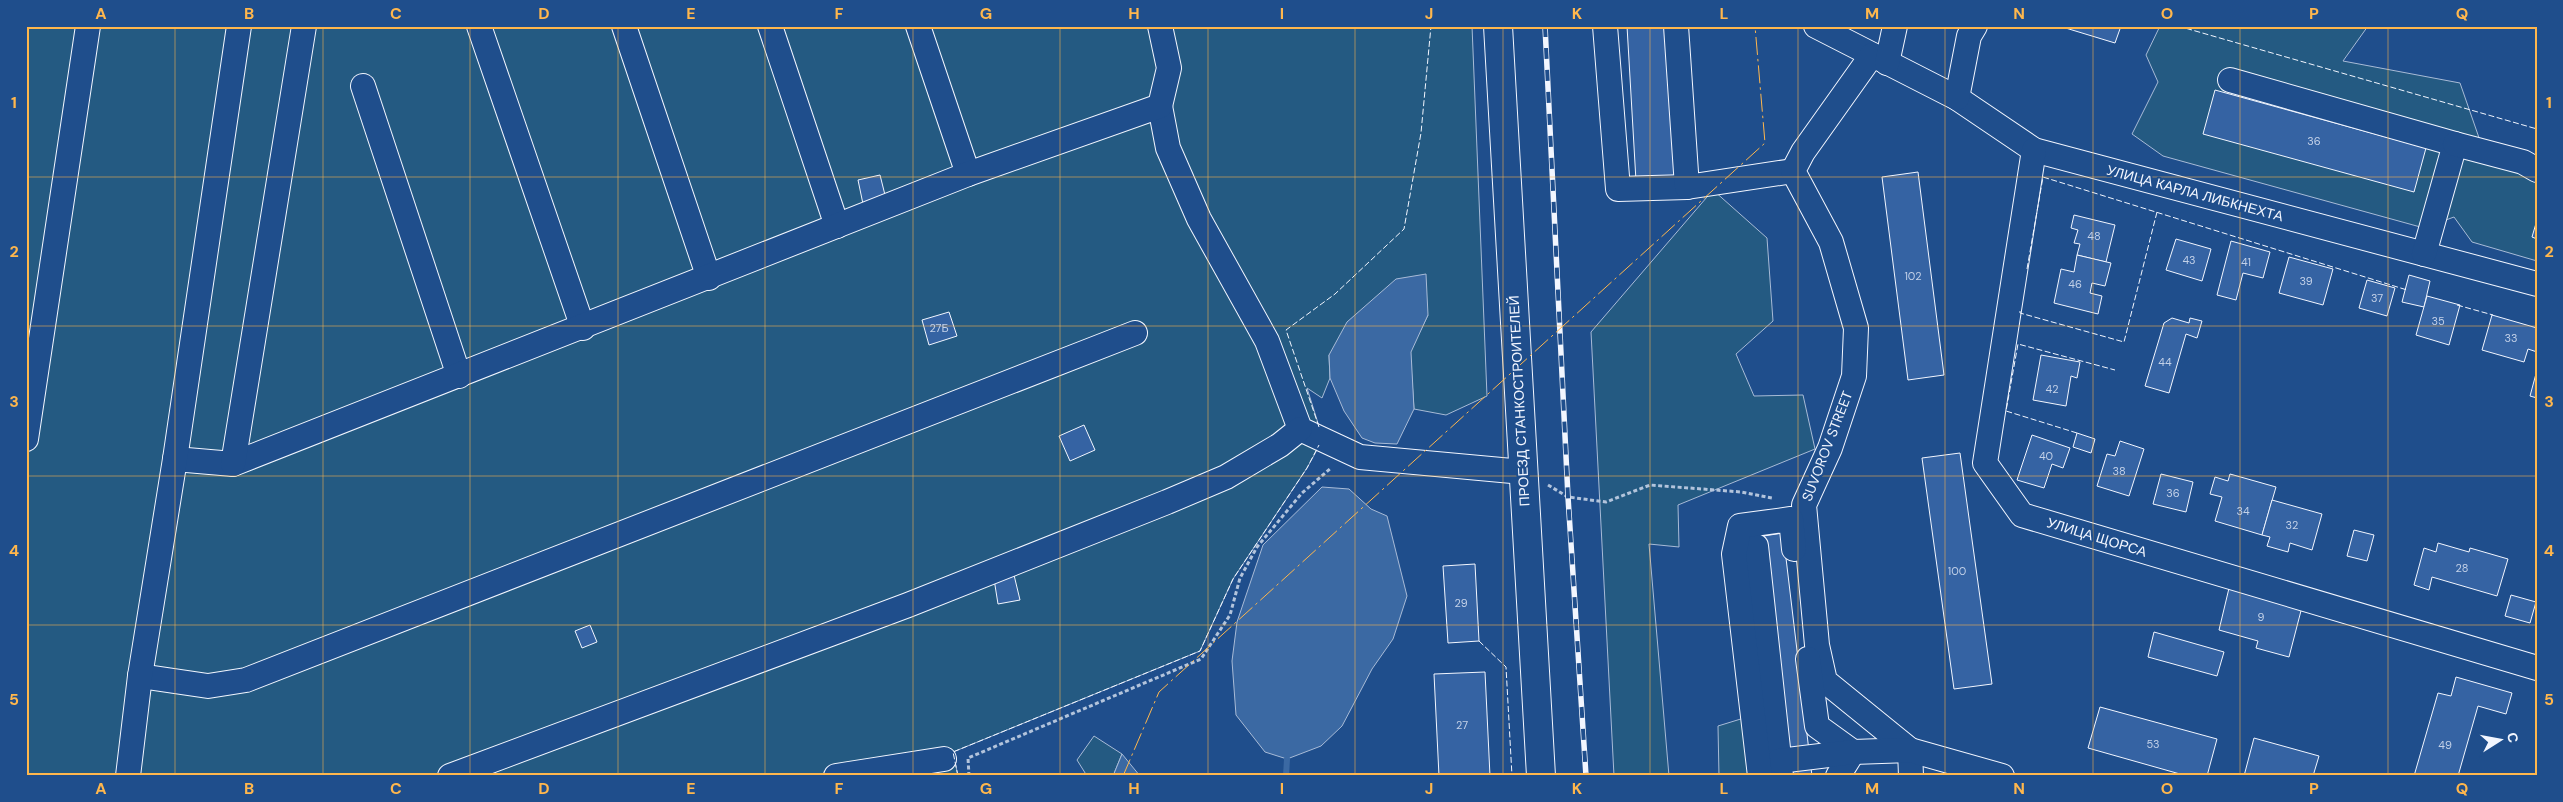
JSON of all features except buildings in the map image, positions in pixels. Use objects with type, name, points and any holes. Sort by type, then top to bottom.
[{"type":"main road","name":"ПРОЕЗД СТАНКОСТРОИТЕЛЕЙ","points":[[1498,26],[1541,776]]},
{"type":"street","points":[[26,439],[88,26]]},
{"type":"street","points":[[128,776],[140,676],[175,459],[239,26]]},
{"type":"street","points":[[233,464],[304,26]]},
{"type":"street","points":[[479,26],[583,328]]},
{"type":"street","points":[[624,26],[709,278]]},
{"type":"street","points":[[770,26],[837,226]]},
{"type":"street","points":[[918,26],[968,174]]},
{"type":"street","points":[[1160,26],[1169,68],[1160,106],[1168,148],[1199,219],[1266,341],[1300,429],[1360,458],[1523,472]]},
{"type":"street","points":[[1605,26],[1618,189],[1687,187],[1794,170],[1802,152],[1880,59],[1894,26]]},
{"type":"street","points":[[1676,26],[1687,187]]},
{"type":"street","points":[[1816,26],[1880,59]]},
{"type":"street","points":[[1957,98],[1969,36],[1975,26]]},
{"type":"street","name":"УЛИЦА КАРЛА ЛИБКНЕХТА","points":[[1880,59],[1957,98],[2034,150],[2537,284]]},
{"type":"street","points":[[2230,80],[2523,162],[2537,170]]},
{"type":"street","points":[[363,86],[459,376]]},
{"type":"street","points":[[175,459],[233,464],[583,328],[968,174],[1160,106]]},
{"type":"street","points":[[2424,254],[2455,144]]},
{"type":"street","name":"УЛИЦА ЩОРСА","points":[[2034,150],[1985,463],[2022,515],[2537,668]]},
{"type":"street","name":"SUVOROV STREET","points":[[1794,170],[1831,242],[1856,328],[1854,376],[1830,448],[1804,505],[1817,645],[1825,681],[1910,750]]},
{"type":"street","points":[[140,676],[208,686],[246,680],[1135,333]]},
{"type":"street","points":[[450,776],[899,609],[1158,506],[1226,477],[1280,445],[1300,429]]},
{"type":"street","points":[[1760,776],[1734,554],[1740,526],[1790,519],[1816,726],[1853,752]]},
{"type":"street","points":[[1756,546],[1780,768],[1853,752],[1910,750],[2002,776]]},
{"type":"street","points":[[1910,750],[1912,776]]},
{"type":"street","points":[[1838,776],[1853,752]]},
{"type":"street","points":[[836,776],[944,759]]},
{"type":"path","points":[[969,776],[968,758],[1201,659],[1230,615],[1240,578],[1257,547],[1302,493],[1331,467],[1360,458]]},
{"type":"path","points":[[1523,472],[1568,497],[1606,502],[1650,484],[1741,492],[1804,505]]},
{"type":"shaded area","points":[[26,26],[1472,26],[1487,396],[1446,415],[1414,409],[1410,352],[1428,315],[1329,355],[1330,378],[1322,398],[1307,388],[1323,439],[1307,468],[1233,579],[1200,651],[953,752],[958,776],[26,776]]},
{"type":"shaded area","points":[[2160,26],[2368,26],[2343,61],[2460,83],[2485,155],[2537,160],[2537,261],[2472,242],[2454,217],[2424,228],[2163,156],[2132,134],[2158,82],[2146,55]]},
{"type":"shaded area","points":[[1713,190],[1767,238],[1773,321],[1736,354],[1754,396],[1803,395],[1815,449],[1678,505],[1679,547],[1649,544],[1669,776],[1614,776],[1591,332]]},
{"type":"shaded area","points":[[1426,274],[1428,315],[1411,352],[1414,409],[1397,444],[1375,443],[1362,438],[1344,411],[1330,378],[1329,355],[1347,322],[1396,279]]},
{"type":"shaded area","points":[[1322,487],[1349,489],[1371,509],[1387,516],[1407,596],[1393,639],[1372,669],[1342,726],[1321,746],[1287,759],[1265,752],[1236,715],[1232,661],[1237,622],[1263,545]]},
{"type":"shaded area","points":[[1744,718],[1749,776],[1719,776],[1718,726]]},
{"type":"shaded area","points":[[1094,736],[1122,754],[1113,776],[1087,776],[1077,760]]},
{"type":"shaded area","points":[[1122,754],[1140,776],[1113,776]]},
{"type":"waterway","points":[[1286,776],[1287,759]]},
{"type":"railway","points":[[1545,26],[1568,497],[1586,776]]},
{"type":"fence","points":[[1319,427],[1286,330],[1335,294],[1404,229],[1421,133],[1431,26]]},
{"type":"fence","points":[[2178,26],[2537,129]]},
{"type":"fence","points":[[2027,269],[2043,177],[2407,290]]},
{"type":"fence","points":[[2020,311],[2020,313],[2124,342],[2157,212]]},
{"type":"fence","points":[[2457,305],[2493,315]]},
{"type":"fence","points":[[2077,433],[2006,411],[2018,344],[2115,370]]},
{"type":"fence","points":[[958,776],[953,752],[1200,651],[1233,579],[1307,468],[1319,445]]},
{"type":"fence","points":[[1479,641],[1506,667],[1512,776]]},
{"type":"power","points":[[1123,776],[1159,692],[1765,143],[1755,26]]}]
